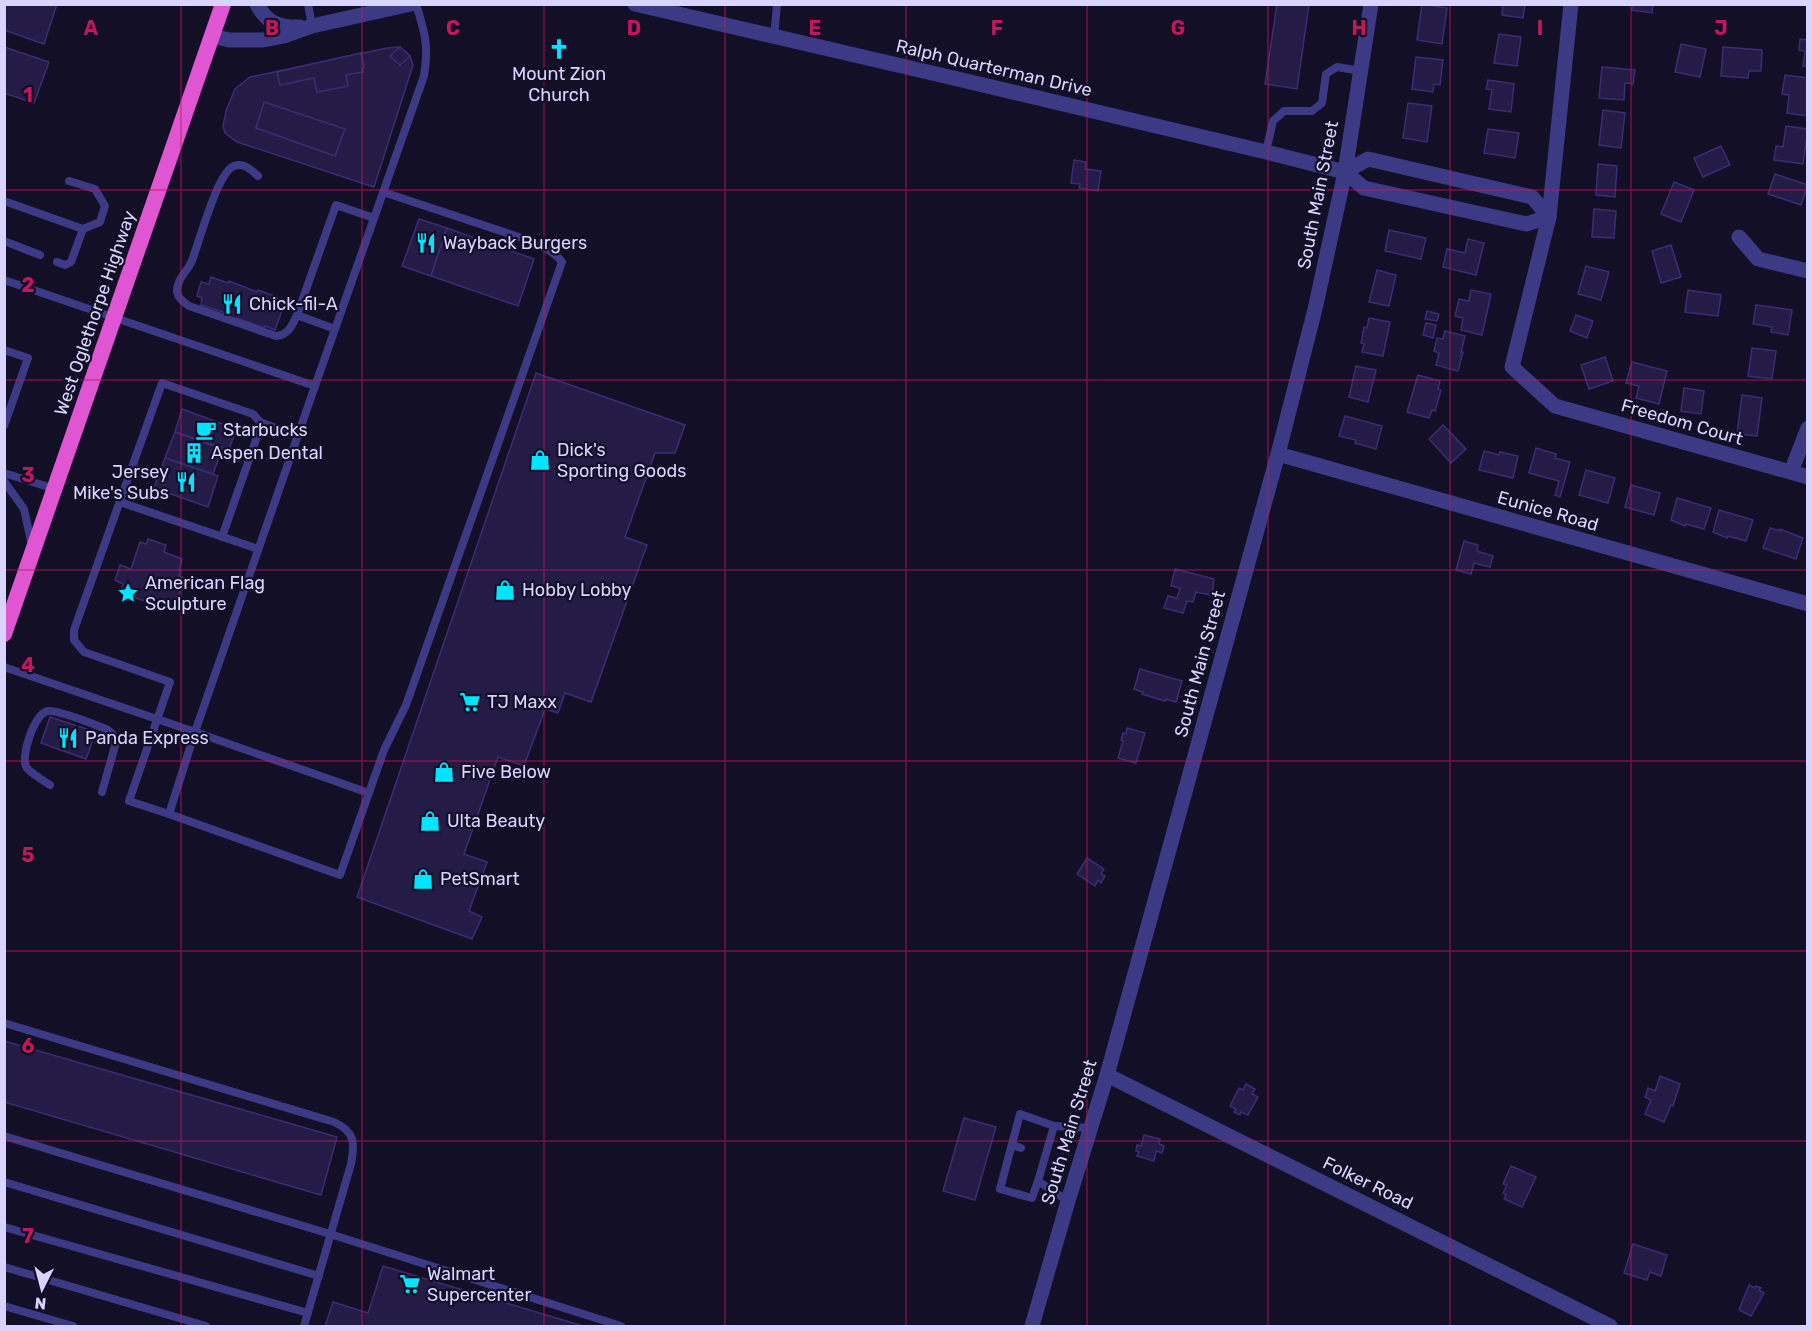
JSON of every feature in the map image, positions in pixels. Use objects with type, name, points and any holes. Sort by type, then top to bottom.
[{"type":"highway","name":"West Oglethorpe Highway","points":[[4,634],[223,4]]},
{"type":"street","points":[[257,4],[264,17],[276,24],[287,28],[312,26]]},
{"type":"street","points":[[212,36],[229,40],[263,40],[390,7],[411,4]]},
{"type":"street","name":"Ralph Quarterman Drive","points":[[634,4],[1266,152],[1345,172],[1364,188],[1526,224],[1549,217]]},
{"type":"street","name":"South Main Street","points":[[1032,1326],[1107,1075],[1278,454],[1315,309],[1345,172],[1371,4]]},
{"type":"street","points":[[1549,217],[1571,4]]},
{"type":"street","points":[[1345,172],[1368,159],[1532,197],[1549,217]]},
{"type":"street","name":"Freedom Court","points":[[1549,217],[1512,367],[1555,406],[1808,477]]},
{"type":"street","points":[[1739,237],[1758,259],[1808,271]]},
{"type":"street","points":[[1791,472],[1808,428]]},
{"type":"street","name":"Eunice Road","points":[[1278,454],[1808,604]]},
{"type":"street","name":"Folker Road","points":[[1107,1075],[1610,1326]]},
{"type":"lane","points":[[308,4],[312,26]]},
{"type":"lane","points":[[169,814],[297,436],[424,76],[427,49],[416,4]]},
{"type":"lane","points":[[774,38],[777,4]]},
{"type":"lane","points":[[1266,152],[1273,121],[1284,111],[1312,111],[1322,103],[1326,74],[1337,67],[1360,71]]},
{"type":"lane","points":[[258,176],[247,167],[239,165],[232,166],[222,178],[191,262],[177,286],[177,292],[189,306],[276,336],[283,336],[297,315],[336,205],[374,218]]},
{"type":"lane","points":[[57,262],[64,265],[70,262],[83,230],[100,222],[105,206],[95,189],[69,181]]},
{"type":"lane","points":[[297,436],[260,423],[253,414],[162,383],[74,630],[74,640],[84,652],[170,682],[129,801],[340,875],[384,750],[406,705],[562,262],[547,248],[383,192]]},
{"type":"lane","points":[[4,201],[83,230]]},
{"type":"lane","points":[[4,241],[40,255]]},
{"type":"lane","points":[[4,280],[315,386]]},
{"type":"lane","points":[[297,315],[335,329]]},
{"type":"lane","points":[[4,350],[28,358],[4,426]]},
{"type":"lane","points":[[222,537],[260,423]]},
{"type":"lane","points":[[4,473],[55,489]]},
{"type":"lane","points":[[4,482],[24,508],[33,551]]},
{"type":"lane","points":[[120,502],[258,549]]},
{"type":"lane","points":[[4,667],[369,793]]},
{"type":"lane","points":[[50,785],[27,768],[25,760],[25,753],[36,721],[40,714],[46,711],[56,712],[113,733],[116,738],[115,746],[102,792]]},
{"type":"lane","points":[[4,1023],[334,1122],[346,1128],[351,1134],[354,1149],[351,1164],[304,1326]]},
{"type":"lane","points":[[1054,1126],[1041,1154],[1038,1181],[1032,1198],[999,1189],[1016,1146],[1020,1114],[1054,1126],[1091,1128]]},
{"type":"lane","points":[[4,1136],[330,1234],[621,1326]]},
{"type":"lane","points":[[1038,1181],[1068,1201]]},
{"type":"lane","points":[[4,1182],[319,1276]]},
{"type":"lane","points":[[4,1227],[308,1313]]},
{"type":"lane","points":[[4,1267],[206,1326]]},
{"type":"lane","points":[[4,1306],[74,1326]]},
{"type":"building","points":[[4,4],[57,4],[44,44],[4,30]]},
{"type":"building","points":[[1277,4],[1309,4],[1297,89],[1265,84]]},
{"type":"building","points":[[1422,4],[1447,8],[1442,44],[1417,40]]},
{"type":"building","points":[[1503,4],[1525,4],[1523,18],[1502,15]]},
{"type":"building","points":[[1633,4],[1653,4],[1652,13],[1632,10]]},
{"type":"building","points":[[1499,34],[1521,37],[1517,66],[1494,63]]},
{"type":"building","points":[[1808,34],[1808,66],[1803,66],[1805,51],[1799,50],[1800,39],[1807,40]]},
{"type":"building","points":[[1681,44],[1706,49],[1700,77],[1675,72]]},
{"type":"building","points":[[4,47],[49,62],[34,103],[4,93]]},
{"type":"building","points":[[400,47],[410,56],[413,65],[374,187],[237,142],[225,133],[223,126],[226,111],[235,89],[250,77]]},
{"type":"building","points":[[400,47],[410,56],[400,65],[390,56]]},
{"type":"building","points":[[1723,47],[1762,50],[1761,71],[1749,71],[1748,78],[1721,76]]},
{"type":"building","points":[[361,53],[363,72],[346,75],[348,86],[317,92],[314,78],[280,85],[277,72]]},
{"type":"building","points":[[1416,57],[1443,60],[1440,85],[1434,84],[1433,92],[1412,89]]},
{"type":"building","points":[[1602,67],[1635,70],[1633,84],[1625,83],[1624,100],[1599,98]]},
{"type":"building","points":[[1785,75],[1808,78],[1808,116],[1787,113],[1789,95],[1782,94]]},
{"type":"building","points":[[1488,80],[1514,84],[1511,112],[1489,109],[1492,90],[1486,89]]},
{"type":"building","points":[[264,102],[345,129],[335,156],[256,128]]},
{"type":"building","points":[[1408,103],[1432,106],[1427,142],[1403,138]]},
{"type":"building","points":[[1603,110],[1625,113],[1621,148],[1599,145]]},
{"type":"building","points":[[1786,126],[1808,129],[1803,164],[1774,160],[1776,146],[1783,147]]},
{"type":"building","points":[[1488,129],[1519,133],[1515,158],[1484,153]]},
{"type":"building","points":[[1721,146],[1730,165],[1703,177],[1694,158]]},
{"type":"building","points":[[1074,160],[1086,162],[1085,169],[1101,171],[1098,191],[1079,188],[1080,184],[1071,183]]},
{"type":"building","points":[[1598,164],[1617,166],[1615,197],[1596,195]]},
{"type":"building","points":[[1775,174],[1808,185],[1801,205],[1768,194]]},
{"type":"building","points":[[1674,182],[1694,190],[1681,222],[1661,214]]},
{"type":"building","points":[[1594,209],[1616,211],[1614,238],[1592,237]]},
{"type":"building","name":"Wayback Burgers","points":[[419,219],[447,228],[431,276],[402,266]]},
{"type":"building","points":[[447,228],[534,259],[518,306],[431,276]]},
{"type":"building","points":[[1389,230],[1426,238],[1421,259],[1385,251]]},
{"type":"building","points":[[1468,239],[1484,243],[1476,275],[1443,267],[1447,249],[1465,253]]},
{"type":"building","points":[[1671,245],[1681,277],[1661,283],[1652,251]]},
{"type":"building","points":[[1586,266],[1609,272],[1601,300],[1578,294]]},
{"type":"building","points":[[1377,270],[1396,275],[1389,306],[1369,302]]},
{"type":"building","points":[[211,277],[277,297],[275,302],[284,305],[275,330],[237,318],[236,320],[225,316],[226,313],[201,305],[202,298],[197,296],[201,282],[209,284]]},
{"type":"building","points":[[1471,290],[1491,294],[1482,335],[1461,330],[1463,318],[1455,316],[1459,299],[1469,301]]},
{"type":"building","points":[[1688,290],[1721,295],[1718,316],[1685,312]]},
{"type":"building","points":[[1756,305],[1792,310],[1788,335],[1771,332],[1772,327],[1753,324]]},
{"type":"building","points":[[1427,311],[1439,314],[1437,321],[1425,319]]},
{"type":"building","points":[[1576,315],[1593,321],[1587,338],[1570,331]]},
{"type":"building","points":[[1369,318],[1390,322],[1383,356],[1362,352],[1364,327],[1367,328]]},
{"type":"building","points":[[1426,323],[1436,325],[1433,338],[1423,335]]},
{"type":"building","points":[[1445,331],[1465,336],[1458,371],[1436,365],[1439,353],[1434,351],[1437,338],[1443,339]]},
{"type":"building","points":[[1752,348],[1776,351],[1772,379],[1748,376]]},
{"type":"building","points":[[1605,357],[1613,381],[1589,389],[1581,365]]},
{"type":"building","points":[[1632,362],[1667,371],[1659,404],[1636,398],[1639,386],[1626,383]]},
{"type":"building","points":[[1356,366],[1376,370],[1368,402],[1349,397]]},
{"type":"building","points":[[536,373],[685,425],[675,453],[655,453],[625,537],[647,545],[591,702],[565,693],[558,713],[545,709],[524,766],[498,757],[464,854],[487,862],[469,911],[482,917],[472,939],[357,897]]},
{"type":"building","points":[[1418,375],[1440,381],[1438,389],[1441,390],[1435,411],[1432,410],[1429,418],[1407,412]]},
{"type":"building","points":[[1684,388],[1704,391],[1701,414],[1681,411]]},
{"type":"building","points":[[1742,395],[1762,398],[1757,436],[1737,434]]},
{"type":"building","name":"Starbucks","points":[[182,409],[236,429],[229,450],[175,432]]},
{"type":"building","points":[[1345,416],[1382,426],[1376,449],[1355,443],[1356,440],[1339,436]]},
{"type":"building","points":[[1443,425],[1466,449],[1451,463],[1429,439]]},
{"type":"building","name":"Aspen Dental","points":[[175,432],[222,449],[213,474],[165,458]]},
{"type":"building","points":[[1536,448],[1556,454],[1555,458],[1570,462],[1560,497],[1555,495],[1559,481],[1529,473]]},
{"type":"building","points":[[1484,451],[1518,456],[1513,478],[1479,470]]},
{"type":"building","name":"Jersey Mike's Subs","points":[[165,458],[218,476],[208,507],[154,488]]},
{"type":"building","points":[[1586,470],[1615,478],[1608,503],[1579,495]]},
{"type":"building","points":[[1631,485],[1660,493],[1654,515],[1625,507]]},
{"type":"building","points":[[1677,498],[1711,508],[1704,529],[1686,524],[1685,526],[1671,520]]},
{"type":"building","points":[[1719,510],[1753,520],[1746,541],[1728,536],[1727,538],[1713,532]]},
{"type":"building","points":[[1770,528],[1780,531],[1780,529],[1803,538],[1796,559],[1763,548]]},
{"type":"building","points":[[148,539],[166,545],[164,552],[182,559],[179,576],[185,578],[173,610],[120,593],[123,584],[115,580],[120,565],[131,569],[140,542],[146,544]]},
{"type":"building","points":[[1464,541],[1478,545],[1477,551],[1493,556],[1490,567],[1474,563],[1471,574],[1456,570]]},
{"type":"building","points":[[1175,569],[1214,579],[1212,595],[1196,592],[1193,602],[1187,601],[1183,613],[1164,608],[1168,596],[1177,598],[1180,588],[1171,586]]},
{"type":"building","points":[[1140,669],[1182,681],[1176,702],[1142,694],[1143,692],[1134,689]]},
{"type":"building","name":"Panda Express","points":[[50,717],[96,732],[86,759],[41,743]]},
{"type":"building","points":[[1127,728],[1145,733],[1136,763],[1118,758],[1123,733],[1126,734]]},
{"type":"building","points":[[1087,858],[1104,869],[1101,874],[1105,876],[1101,883],[1098,880],[1095,886],[1077,874]]},
{"type":"building","points":[[4,1041],[337,1137],[321,1195],[4,1102]]},
{"type":"building","points":[[1660,1076],[1680,1084],[1673,1106],[1671,1105],[1664,1122],[1645,1114],[1651,1100],[1645,1097],[1648,1088],[1655,1091]]},
{"type":"building","points":[[1246,1084],[1255,1089],[1252,1094],[1258,1097],[1248,1115],[1241,1112],[1240,1115],[1230,1106],[1239,1088],[1243,1090]]},
{"type":"building","points":[[964,1118],[996,1127],[975,1200],[943,1191]]},
{"type":"building","points":[[1144,1135],[1160,1139],[1159,1144],[1164,1146],[1162,1153],[1156,1151],[1154,1161],[1137,1156],[1139,1152],[1136,1151],[1137,1145],[1141,1146]]},
{"type":"building","points":[[1511,1166],[1536,1177],[1522,1207],[1504,1199],[1506,1195],[1503,1193],[1507,1185],[1503,1184]]},
{"type":"building","points":[[1633,1244],[1667,1255],[1661,1276],[1650,1272],[1647,1280],[1624,1273]]},
{"type":"building","name":"Walmart Supercenter","points":[[383,1266],[583,1326],[325,1326],[333,1302],[368,1313]]},
{"type":"building","points":[[1749,1285],[1761,1288],[1759,1290],[1764,1293],[1751,1316],[1739,1310]]},
{"type":"place","name":"Mount Zion Church","points":[[559,49]]},
{"type":"place","name":"Wayback Burgers","points":[[426,243]]},
{"type":"place","name":"Chick-fil-A","points":[[232,304]]},
{"type":"place","name":"Starbucks","points":[[206,430]]},
{"type":"place","name":"Aspen Dental","points":[[194,453]]},
{"type":"place","name":"Dick's Sporting Goods","points":[[540,460]]},
{"type":"place","name":"Jersey Mike's Subs","points":[[186,482]]},
{"type":"place","name":"Hobby Lobby","points":[[505,590]]},
{"type":"place","name":"American Flag Sculpture","points":[[128,593]]},
{"type":"place","name":"TJ Maxx","points":[[470,702]]},
{"type":"place","name":"Panda Express","points":[[68,738]]},
{"type":"place","name":"Five Below","points":[[444,772]]},
{"type":"place","name":"Ulta Beauty","points":[[430,821]]},
{"type":"place","name":"PetSmart","points":[[423,879]]},
{"type":"place","name":"Walmart Supercenter","points":[[410,1284]]}]
